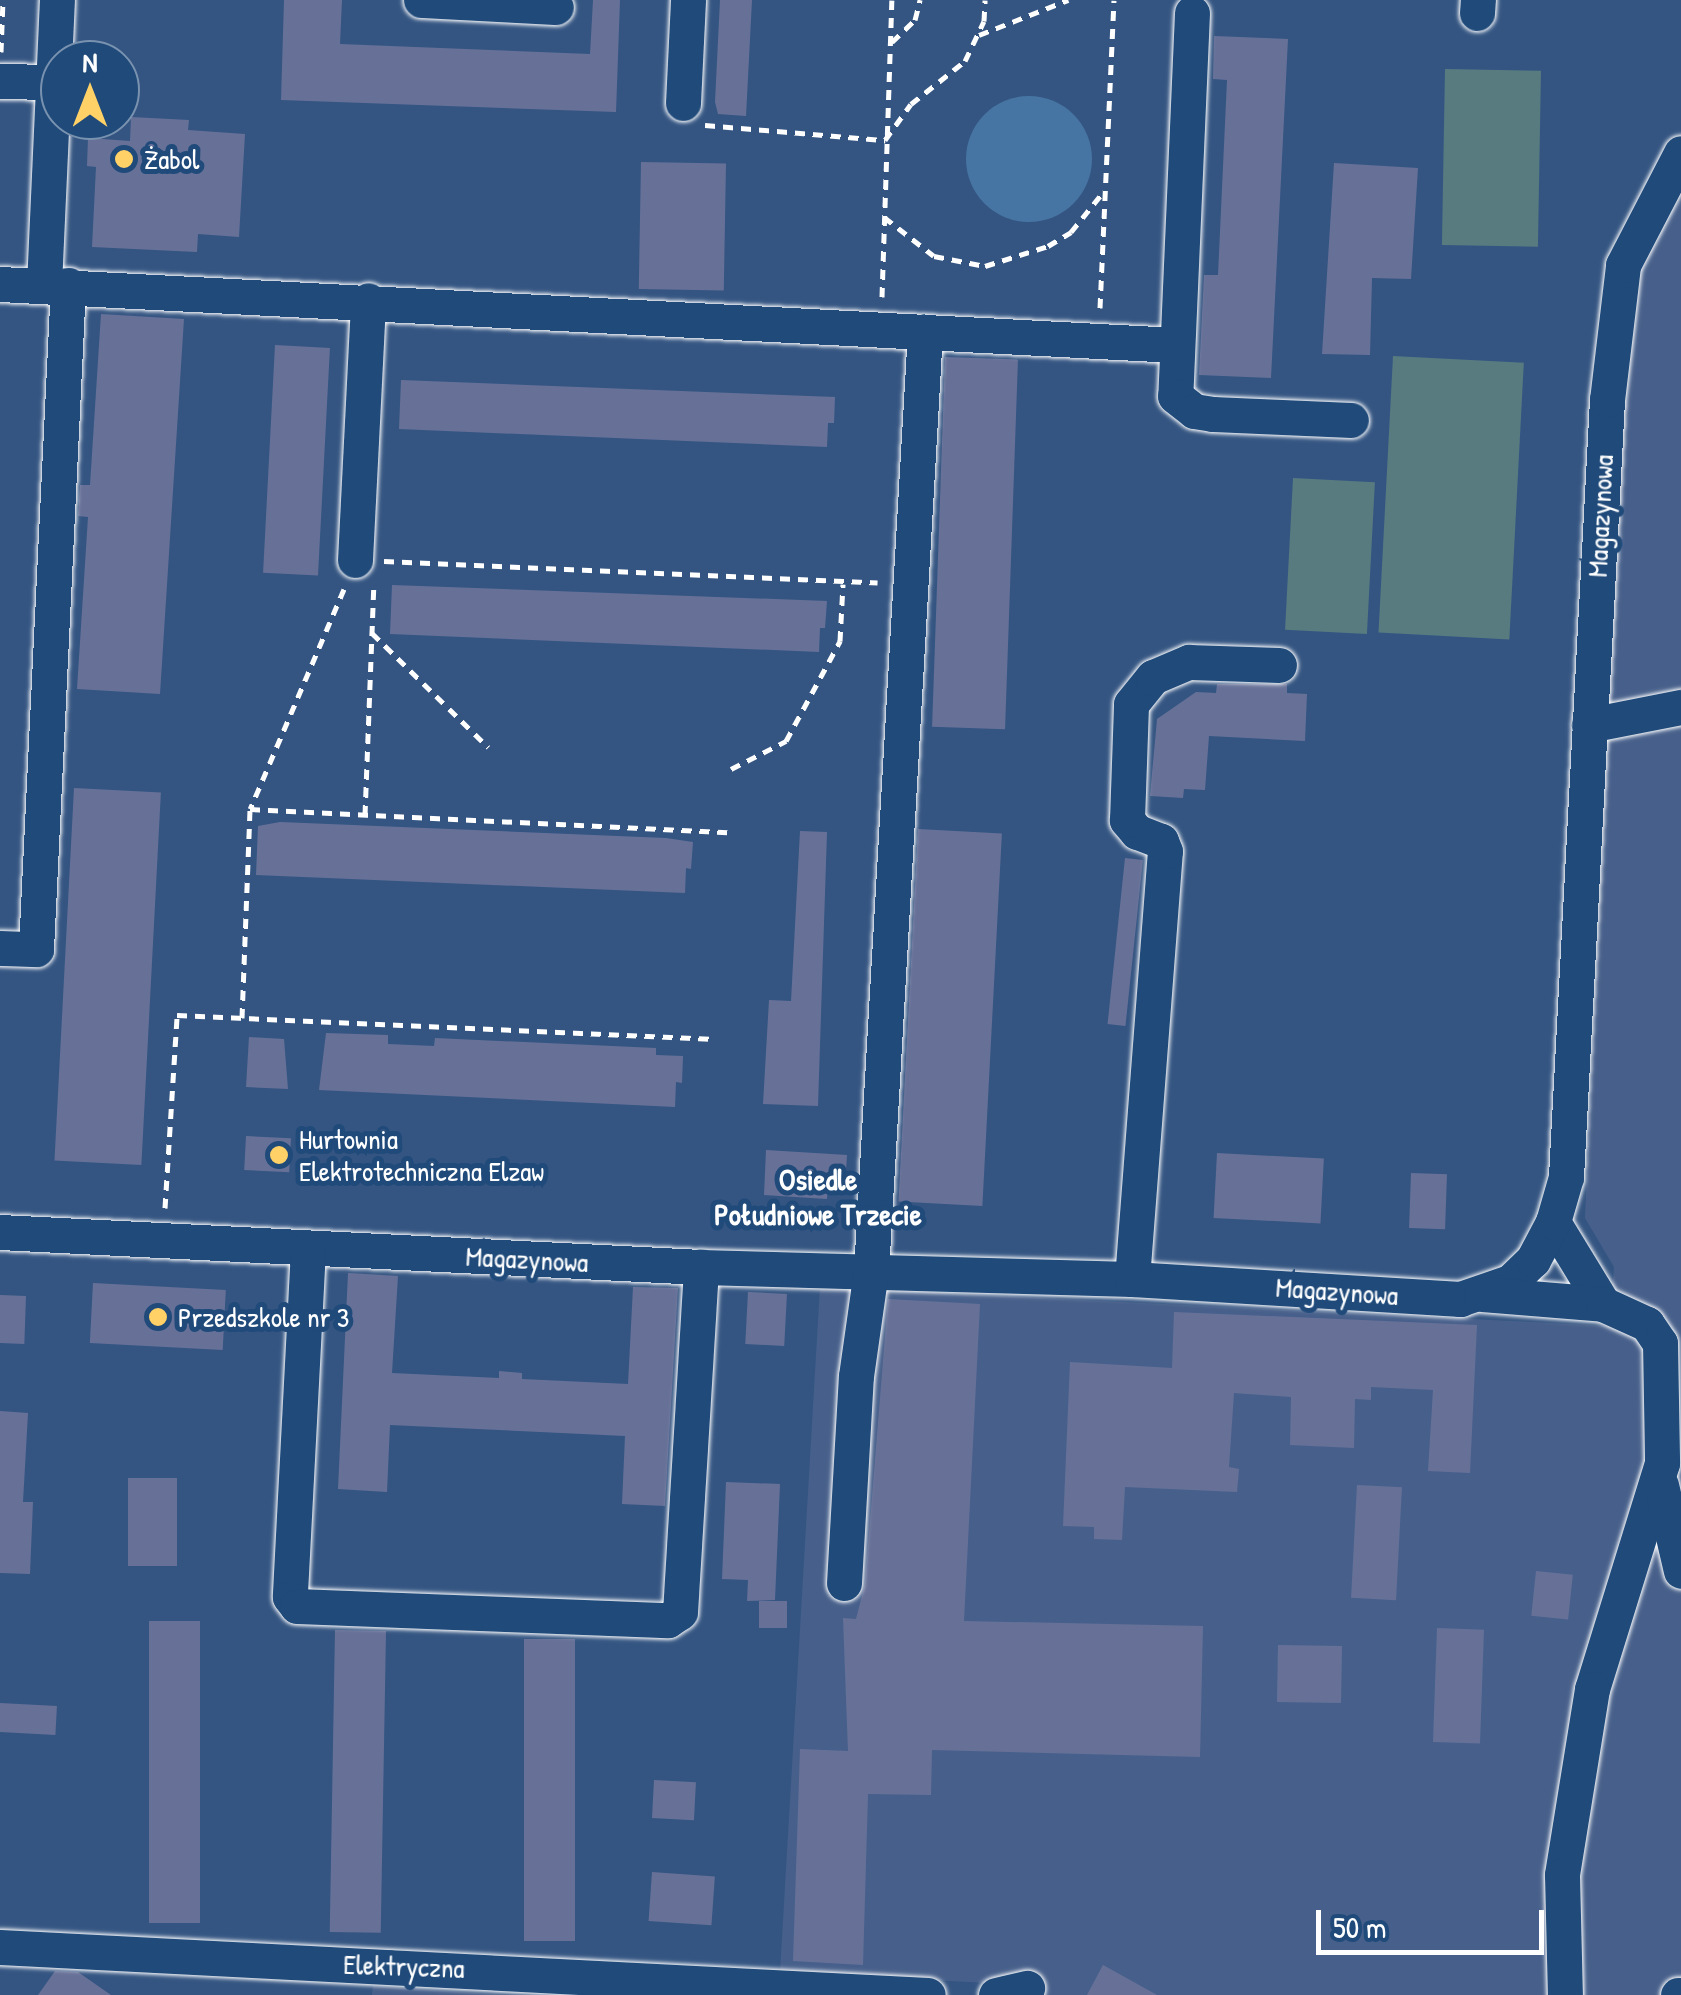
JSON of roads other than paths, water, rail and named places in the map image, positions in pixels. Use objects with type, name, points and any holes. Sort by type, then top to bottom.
[{"type":"street","points":[[55,40],[57,0]]},
{"type":"street","points":[[421,0],[556,7]]},
{"type":"street","points":[[684,103],[688,0]]},
{"type":"street","points":[[1192,13],[1175,396],[1194,411],[1351,420]]},
{"type":"street","points":[[0,81],[40,82]]},
{"type":"street","points":[[0,948],[36,949],[56,285],[54,140]]},
{"type":"street","name":"Magazynowa","points":[[0,1232],[701,1267],[1132,1279],[1460,1299],[1510,1282],[1532,1260],[1553,1222],[1566,1176],[1606,400],[1623,264],[1681,153]]},
{"type":"street","points":[[0,284],[368,300],[1176,345]]},
{"type":"street","points":[[365,560],[368,300]]},
{"type":"street","points":[[844,1583],[856,1376],[871,1271],[925,332]]},
{"type":"street","points":[[1132,1279],[1165,851],[1161,840],[1137,832],[1127,820],[1131,704],[1153,677],[1190,662],[1279,665]]},
{"type":"street","points":[[1590,725],[1681,708]]},
{"type":"street","points":[[1553,1222],[1604,1304]]},
{"type":"street","points":[[308,1250],[290,1597],[297,1606],[668,1620],[680,1612],[701,1267]]},
{"type":"street","points":[[1481,1294],[1604,1304],[1647,1324],[1660,1343],[1660,1473],[1681,1571]]},
{"type":"street","points":[[1565,1995],[1562,1874],[1592,1689],[1660,1473]]},
{"type":"street","name":"Elektryczna","points":[[0,1947],[928,1995]]},
{"type":"place","name":"Żabol","points":[[124,159]]},
{"type":"place","name":"Hurtownia Elektrotechniczna Elzaw","points":[[279,1155]]},
{"type":"place","name":"Przedszkole nr 3","points":[[158,1317]]},
{"type":"district","name":"Osiedle Południowe Trzecie","points":[[818,1196]]}]
